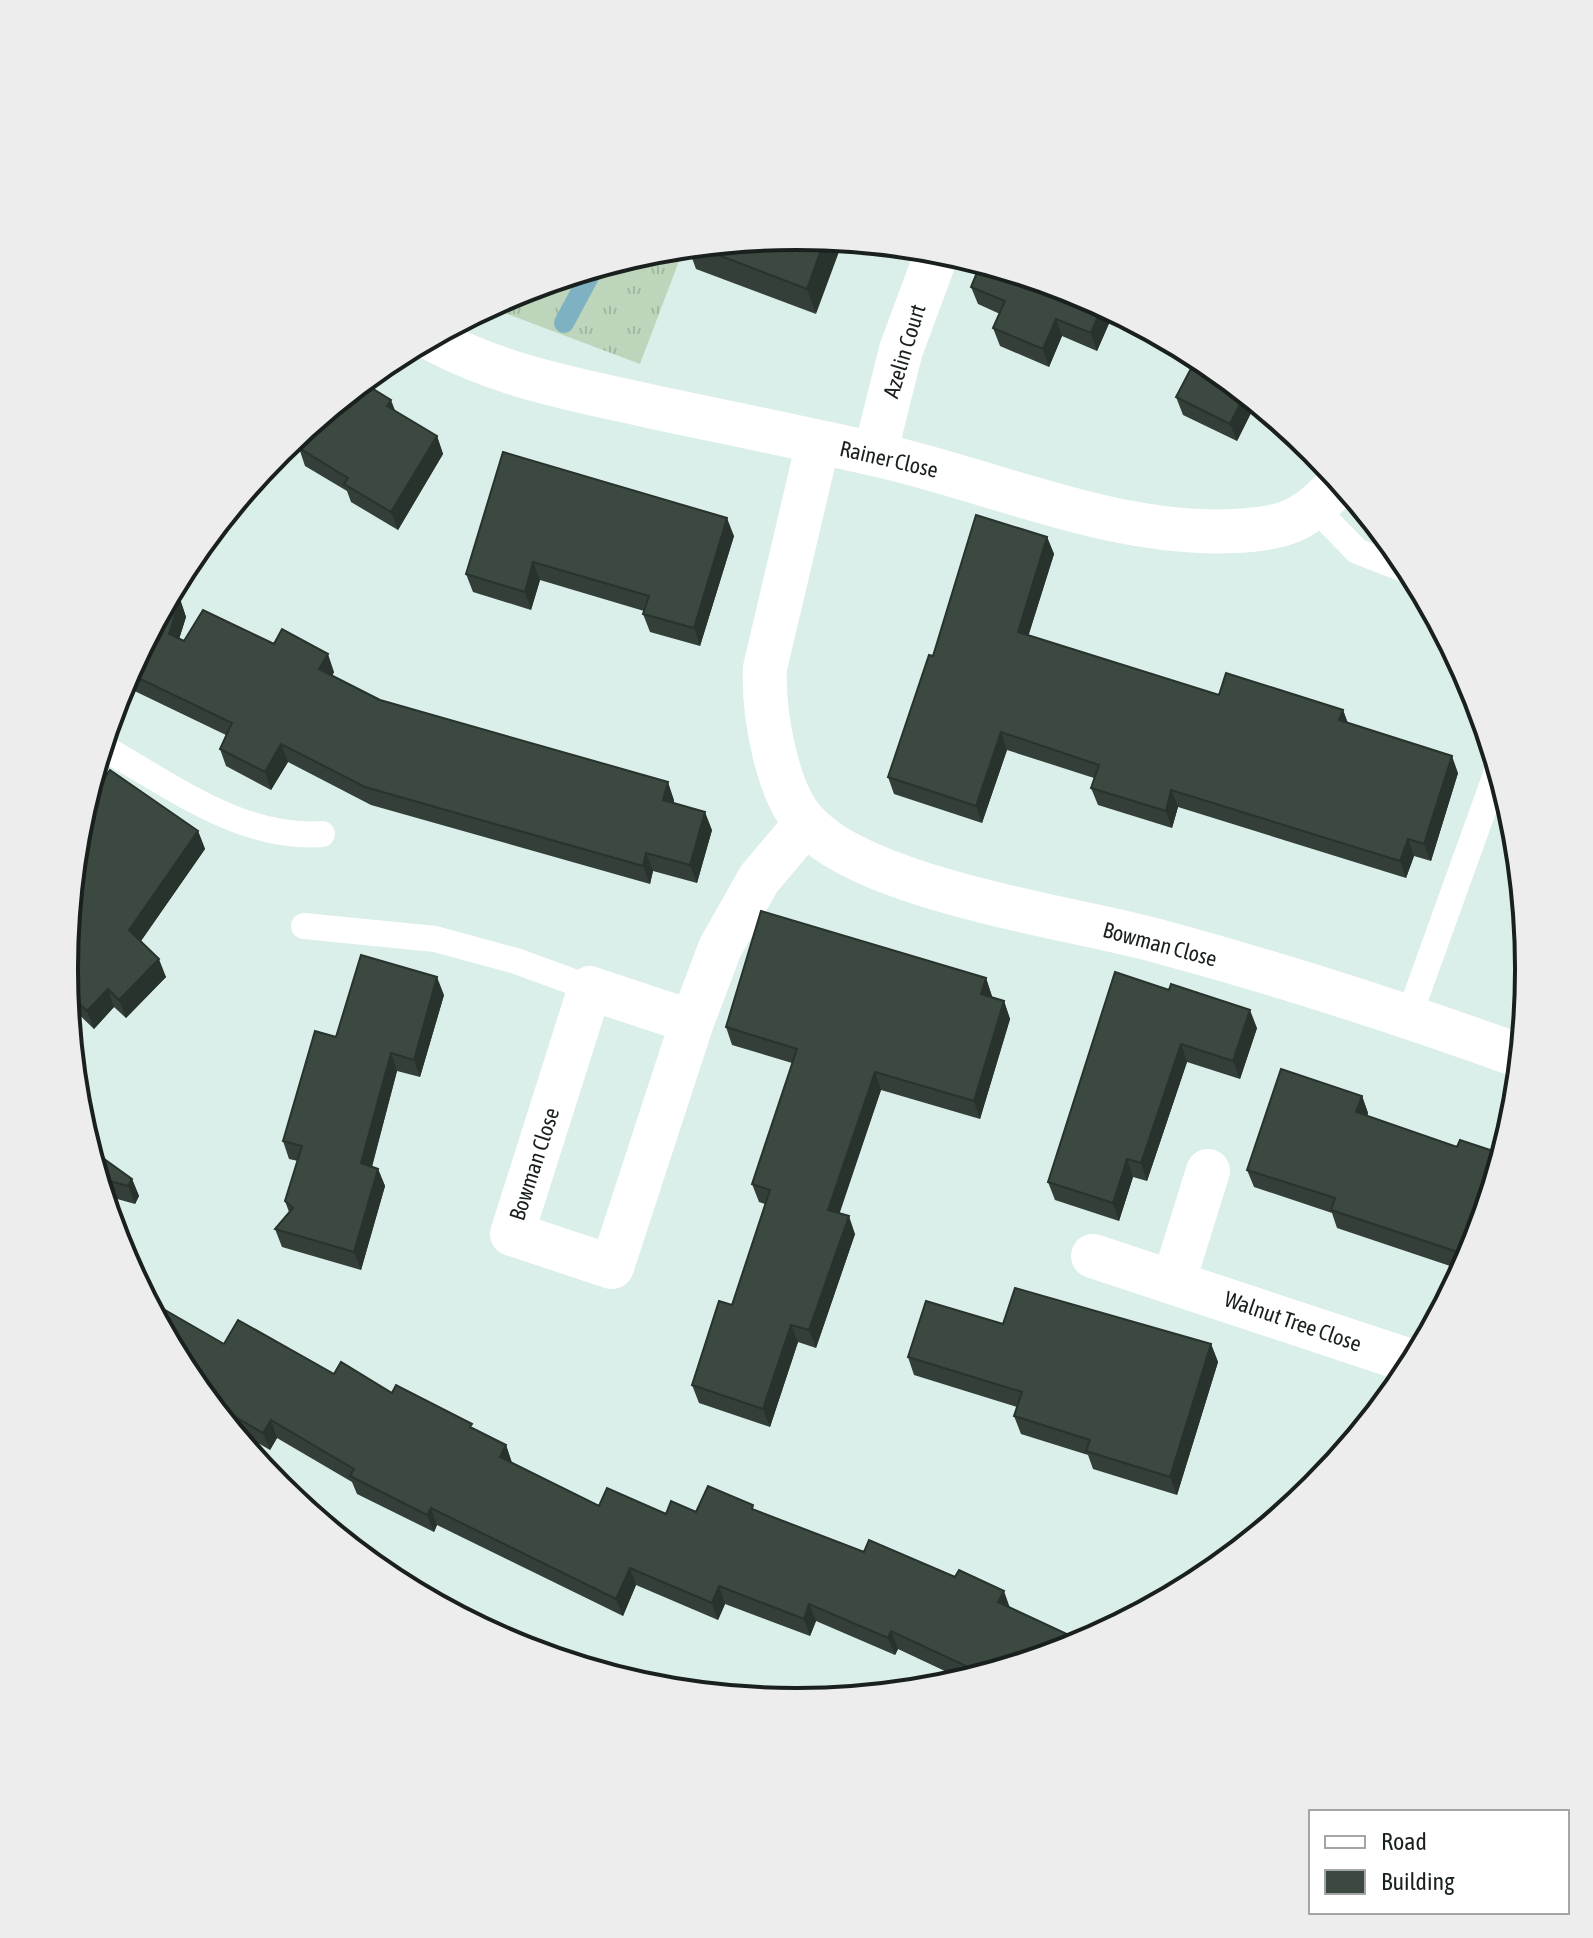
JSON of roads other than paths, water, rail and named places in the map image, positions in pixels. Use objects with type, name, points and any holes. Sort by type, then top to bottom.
[{"type":"street","name":"Azelin Court","points":[[875,454],[901,350],[933,263]]},
{"type":"street","name":"Rainer Close","points":[[442,344],[480,364],[550,386],[875,454],[1154,526],[1196,531],[1257,530],[1297,519],[1328,495]]},
{"type":"street","name":"Bowman Close","points":[[818,443],[772,628],[764,681],[769,738],[790,797],[806,823],[850,855],[900,877],[1156,941],[1409,1016],[1510,1052]]},
{"type":"street","name":"Bowman Close","points":[[590,988],[512,1234],[612,1267],[692,1022],[720,948],[759,879],[806,823]]},
{"type":"street","points":[[590,988],[692,1022]]},
{"type":"street","points":[[1174,1280],[1208,1171]]},
{"type":"street","name":"Walnut Tree Close","points":[[1093,1256],[1174,1280],[1400,1358]]},
{"type":"lane","points":[[1328,495],[1357,551],[1389,564]]},
{"type":"lane","points":[[112,752],[251,826],[298,835],[322,834]]},
{"type":"lane","points":[[1409,1016],[1492,786]]},
{"type":"lane","points":[[304,926],[435,939],[516,961],[590,988]]},
{"type":"waterway","points":[[564,323],[586,283]]}]
